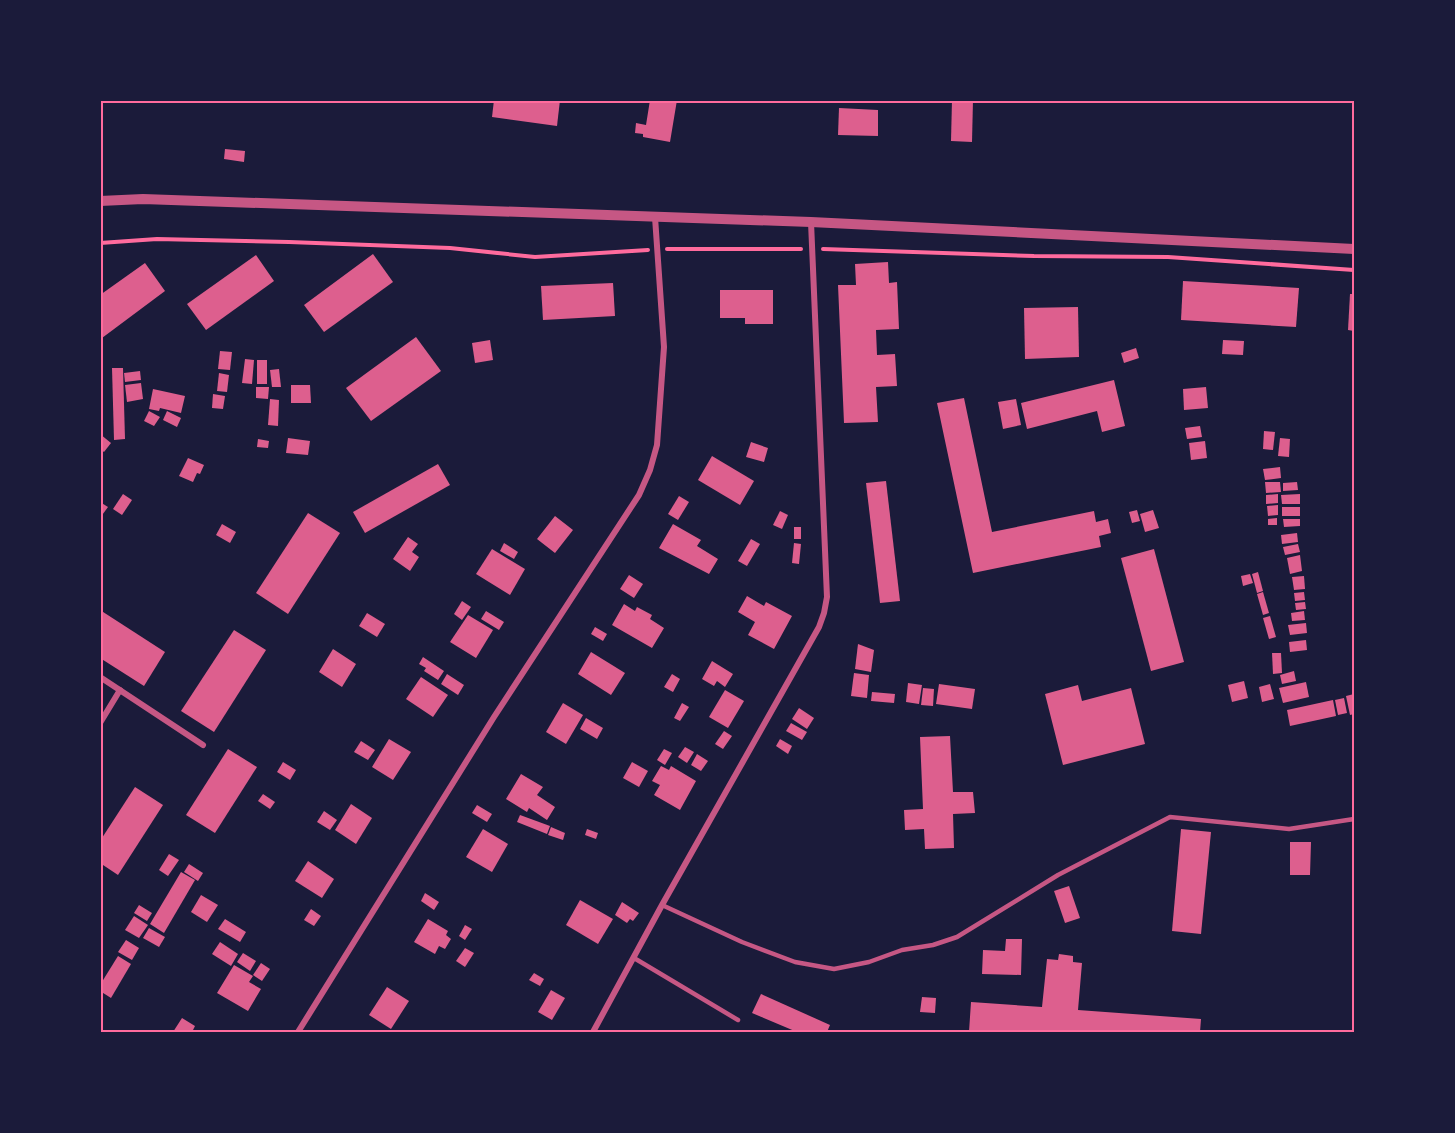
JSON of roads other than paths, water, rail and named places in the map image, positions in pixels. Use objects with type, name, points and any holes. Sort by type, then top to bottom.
[{"type":"street","points":[[100,201],[165,200],[811,222],[1354,249]]},
{"type":"street","points":[[298,1032],[494,717],[639,495],[650,470],[657,445],[664,347],[655,217]]},
{"type":"street","points":[[593,1032],[819,627],[824,613],[827,597],[811,222]]},
{"type":"street","points":[[100,677],[203,746]]},
{"type":"street","points":[[100,723],[120,690]]},
{"type":"lane","points":[[662,905],[742,942],[795,962],[834,969],[869,962],[902,950],[933,945],[957,937],[1058,875],[1170,817],[1289,829],[1354,819]]},
{"type":"lane","points":[[634,958],[738,1020]]}]
